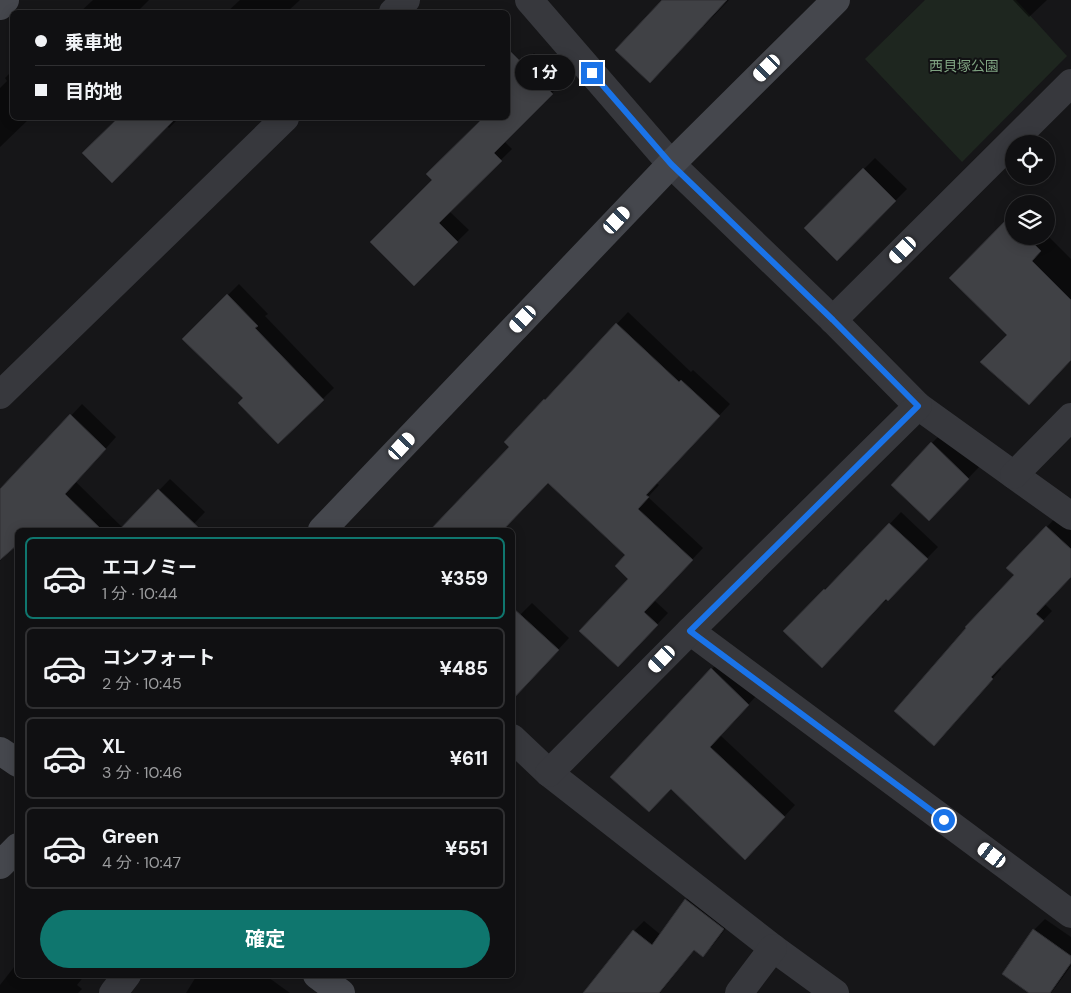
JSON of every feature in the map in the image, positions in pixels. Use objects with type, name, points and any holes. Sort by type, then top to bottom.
[{"type":"street","points":[[0,6],[6,0]]},
{"type":"street","points":[[395,10],[406,0]]},
{"type":"street","points":[[529,0],[671,164],[833,320],[918,406],[1071,516]]},
{"type":"street","points":[[324,528],[671,164],[836,0]]},
{"type":"street","points":[[833,320],[1071,83]]},
{"type":"street","points":[[0,394],[283,120]]},
{"type":"street","points":[[550,773],[690,631],[918,406]]},
{"type":"street","points":[[1014,475],[1071,417]]},
{"type":"street","points":[[690,631],[1071,914]]},
{"type":"street","points":[[515,741],[550,773],[773,948],[835,993]]},
{"type":"street","points":[[0,751],[15,761]]},
{"type":"street","points":[[0,865],[15,850]]},
{"type":"street","points":[[739,993],[773,948]]},
{"type":"street","points":[[113,993],[125,978]]},
{"type":"street","points":[[321,978],[341,993]]},
{"type":"green space","name":"西貝塚公園","points":[[925,0],[1016,0],[1067,56],[962,162],[865,59]]},
{"type":"building","points":[[662,0],[727,0],[650,83],[615,50]]},
{"type":"building","points":[[510,51],[553,94],[494,153],[502,161],[439,223],[458,242],[414,286],[370,242],[432,180],[426,174],[481,120],[510,120]]},
{"type":"building","points":[[116,120],[174,120],[112,183],[82,153]]},
{"type":"building","points":[[863,168],[896,201],[837,261],[804,228]]},
{"type":"building","points":[[1005,221],[1005,245],[1035,245],[1041,251],[1032,261],[1071,300],[1071,360],[1029,405],[980,362],[1007,335],[949,278]]},
{"type":"building","points":[[227,294],[258,326],[255,328],[324,400],[278,444],[238,403],[243,398],[182,339]]},
{"type":"building","points":[[616,323],[679,382],[681,380],[720,416],[646,495],[649,497],[638,509],[693,560],[644,612],[658,625],[618,667],[579,631],[628,579],[615,566],[625,555],[548,483],[505,528],[432,528],[509,447],[504,442]]},
{"type":"building","points":[[70,414],[106,449],[65,494],[100,528],[15,528],[15,547],[0,560],[0,489]]},
{"type":"building","points":[[931,442],[969,479],[929,521],[891,485]]},
{"type":"building","points":[[158,489],[199,528],[121,528]]},
{"type":"building","points":[[889,523],[928,559],[888,601],[886,599],[822,668],[783,631]]},
{"type":"building","points":[[1046,526],[1071,549],[1071,577],[1036,614],[1044,621],[991,677],[993,679],[934,746],[894,711],[965,627],[1014,575],[1006,568]]},
{"type":"building","points":[[515,610],[559,650],[515,697]]},
{"type":"building","points":[[711,668],[749,705],[710,747],[785,817],[745,860],[671,789],[649,812],[610,777]]},
{"type":"building","points":[[685,899],[724,929],[703,957],[694,950],[659,993],[583,993],[633,930],[652,945]]},
{"type":"building","points":[[1033,929],[1071,956],[1071,963],[1050,993],[1029,993],[1002,974]]},
{"type":"route","points":[[592,73],[671,164],[833,320],[918,406],[690,631],[944,820]]}]
